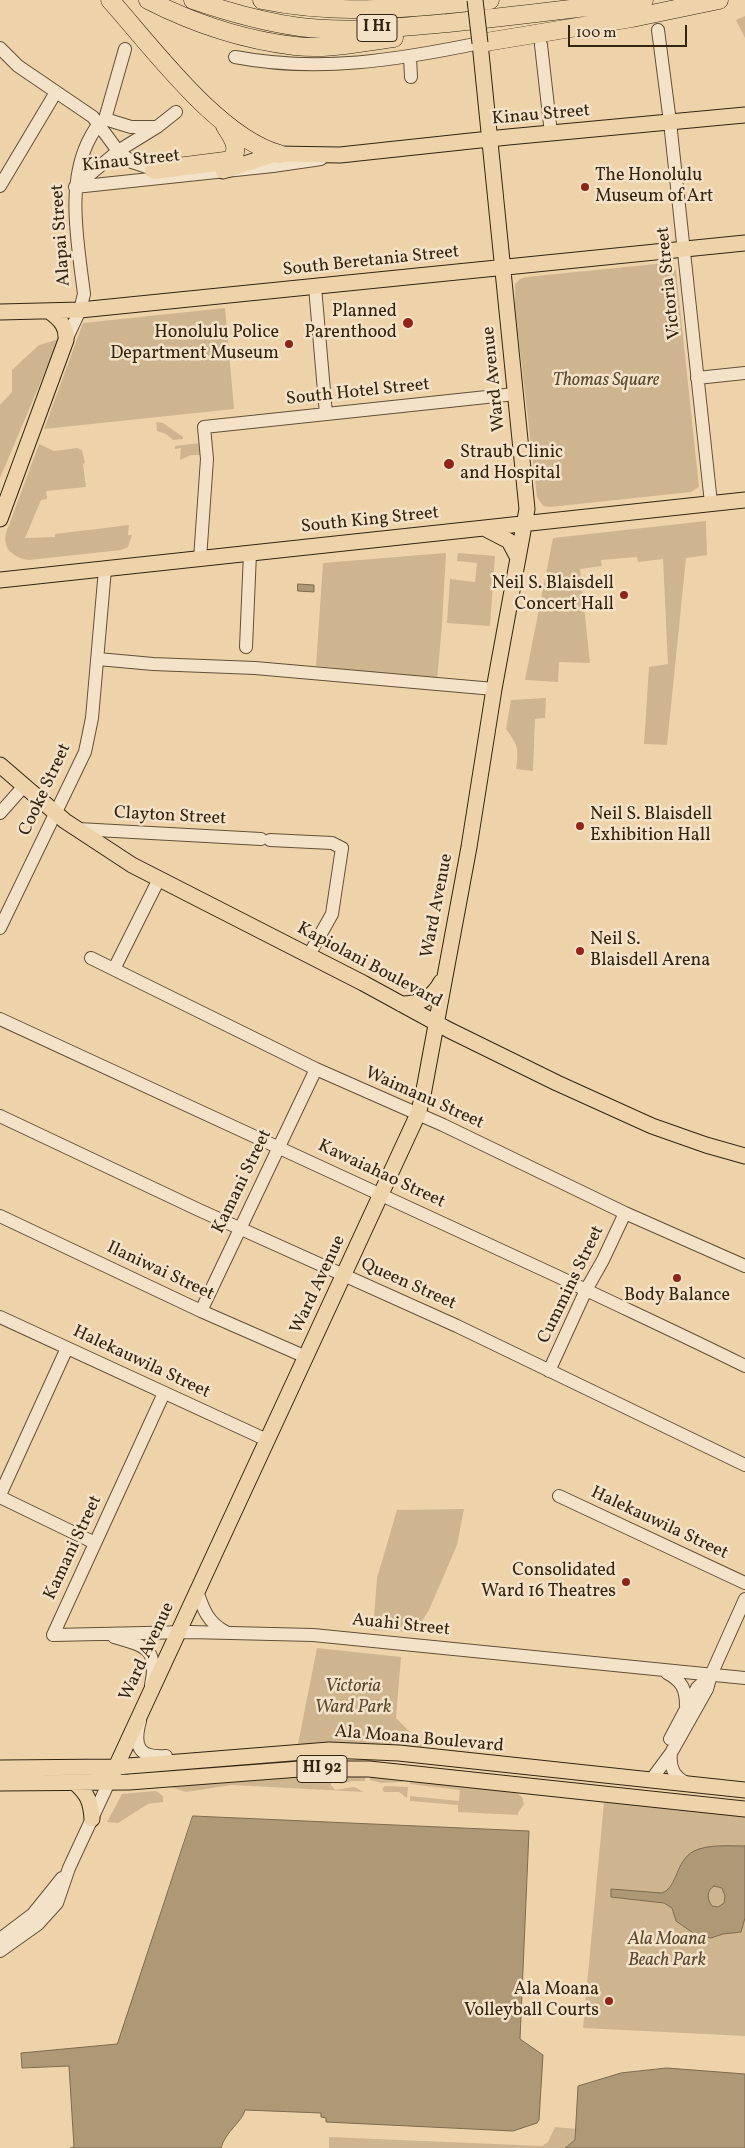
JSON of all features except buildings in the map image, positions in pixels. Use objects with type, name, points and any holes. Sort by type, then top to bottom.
[{"type":"highway","points":[[110,0],[195,95],[222,122],[268,151],[279,154]]},
{"type":"highway","points":[[148,0],[179,16],[238,34],[296,46],[337,45],[408,36],[458,33],[564,10]]},
{"type":"highway","name":"I H1","points":[[193,0],[259,20],[300,27],[346,29],[394,28],[644,0]]},
{"type":"highway","name":"I H1","points":[[262,0],[298,7],[361,10],[490,0]]},
{"type":"highway","points":[[361,0],[375,2],[398,0]]},
{"type":"highway","points":[[480,43],[632,18],[720,0]]},
{"type":"highway","points":[[154,170],[225,162],[232,158],[236,148],[234,140],[222,122]]},
{"type":"main road","name":"Ward Avenue","points":[[109,1782],[418,1114],[469,847],[494,689],[527,509],[475,0]]},
{"type":"main road","name":"Kinau Street","points":[[223,171],[279,154],[340,155],[745,115]]},
{"type":"main road","name":"South Beretania Street","points":[[0,312],[80,310],[745,243]]},
{"type":"main road","name":"Alapai Street","points":[[50,312],[63,324],[66,340]]},
{"type":"main road","points":[[0,519],[66,340]]},
{"type":"main road","name":"South King Street","points":[[0,580],[745,500]]},
{"type":"main road","points":[[484,528],[509,541],[514,547],[518,558]]},
{"type":"main road","name":"Kapiolani Boulevard","points":[[0,765],[55,812],[114,855],[159,879],[435,1023],[557,1083],[652,1126],[706,1145],[745,1156]]},
{"type":"main road","points":[[401,1004],[419,1003],[428,998],[437,990],[445,971]]},
{"type":"main road","name":"Ala Moana Boulevard","points":[[0,1768],[116,1767],[329,1750],[399,1754],[745,1790]]},
{"type":"main road","name":"Ala Moana Boulevard","points":[[0,1783],[109,1782],[300,1769],[369,1769],[745,1809]]},
{"type":"main road","points":[[74,1782],[86,1792],[91,1804],[92,1819]]},
{"type":"street","name":"Victoria Street","points":[[658,30],[670,122],[711,503]]},
{"type":"street","points":[[235,57],[267,63],[324,65],[410,58],[480,43]]},
{"type":"street","points":[[541,45],[551,133]]},
{"type":"street","points":[[0,48],[18,66],[102,121],[132,127],[157,127]]},
{"type":"street","name":"Alapai Street","points":[[66,340],[80,310],[84,294],[75,188],[78,164],[102,121],[125,49]]},
{"type":"street","points":[[410,58],[411,76]]},
{"type":"street","points":[[0,186],[56,92]]},
{"type":"street","points":[[75,188],[118,151],[157,127],[176,112]]},
{"type":"street","points":[[102,121],[118,151],[132,162],[178,176]]},
{"type":"street","points":[[132,127],[136,136],[134,142]]},
{"type":"street","name":"Kinau Street","points":[[75,188],[307,162],[340,155]]},
{"type":"street","points":[[315,287],[326,414]]},
{"type":"street","points":[[697,378],[745,373]]},
{"type":"street","name":"South Hotel Street","points":[[200,558],[207,459],[204,427],[515,394]]},
{"type":"street","points":[[246,647],[250,553]]},
{"type":"street","name":"Cooke Street","points":[[0,928],[85,752],[92,718],[106,569]]},
{"type":"street","points":[[98,659],[153,664],[255,668],[494,689]]},
{"type":"street","points":[[0,813],[24,786]]},
{"type":"street","name":"Clayton Street","points":[[78,829],[332,843],[342,848],[332,914],[309,956]]},
{"type":"street","points":[[114,969],[159,879]]},
{"type":"street","name":"Waimanu Street","points":[[91,958],[316,1068],[418,1114],[626,1213],[745,1266]]},
{"type":"street","name":"Kawaiahao Street","points":[[0,1019],[382,1193],[638,1313],[745,1366]]},
{"type":"street","name":"Kamani Street","points":[[201,1311],[280,1148],[316,1068]]},
{"type":"street","name":"Queen Street","points":[[0,1116],[190,1206],[344,1275],[549,1371],[745,1465]]},
{"type":"street","name":"Cummins Street","points":[[549,1371],[586,1290],[626,1213]]},
{"type":"street","name":"Ilaniwai Street","points":[[0,1216],[201,1311],[306,1357]]},
{"type":"street","name":"Halekauwila Street","points":[[0,1317],[267,1440]]},
{"type":"street","points":[[67,1348],[0,1496],[95,1544]]},
{"type":"street","name":"Kamani Street","points":[[53,1635],[164,1393]]},
{"type":"street","name":"Halekauwila Street","points":[[559,1496],[745,1583]]},
{"type":"street","points":[[197,1591],[206,1615],[218,1628],[228,1633]]},
{"type":"street","points":[[651,1780],[671,1753],[707,1689],[711,1675],[745,1599]]},
{"type":"street","name":"Auahi Street","points":[[53,1635],[178,1632],[340,1638],[745,1678]]},
{"type":"street","points":[[102,1634],[137,1644],[148,1650],[152,1663],[152,1674],[139,1726],[138,1739],[141,1750],[147,1756],[250,1756]]},
{"type":"street","points":[[662,1671],[674,1677],[684,1688],[686,1708]]},
{"type":"street","points":[[645,1799],[657,1763],[686,1708],[697,1688],[711,1675]]},
{"type":"street","points":[[671,1753],[673,1772],[682,1781],[692,1785]]},
{"type":"street","name":"Ward Avenue","points":[[0,1951],[38,1924],[57,1903],[69,1868],[109,1782]]},
{"type":"street","name":"Ward Avenue","points":[[0,1939],[33,1914],[69,1868]]},
{"type":"green space","points":[[745,16],[745,38],[736,20]]},
{"type":"green space","name":"Thomas Square","points":[[666,263],[672,264],[676,271],[699,487],[691,492],[550,507],[543,506],[537,497],[515,307],[515,284],[520,279],[526,277]]},
{"type":"green space","points":[[225,308],[234,409],[44,429],[83,323]]},
{"type":"green space","points":[[59,339],[0,478],[0,405],[12,392],[12,370],[39,345]]},
{"type":"green space","points":[[156,422],[163,423],[183,437],[183,439],[173,440],[166,434],[157,431]]},
{"type":"green space","points":[[200,443],[202,455],[191,455],[180,460],[181,448],[175,449],[175,446]]},
{"type":"green space","points":[[39,444],[54,451],[77,448],[82,450],[85,463],[83,464],[86,487],[46,491],[47,499],[41,500],[25,538],[55,537],[55,534],[129,525],[128,535],[132,535],[128,547],[121,550],[29,560],[10,552],[6,544],[6,533]]},
{"type":"green space","points":[[706,521],[707,555],[686,558],[667,745],[644,744],[649,667],[668,664],[663,559],[638,562],[637,557],[601,560],[602,566],[580,569],[590,663],[559,662],[558,682],[525,680],[553,538]]},
{"type":"green space","points":[[446,553],[437,680],[316,666],[323,563]]},
{"type":"green space","points":[[458,553],[495,556],[490,626],[447,623],[450,579],[475,582],[477,563],[457,561]]},
{"type":"green space","points":[[546,698],[545,718],[535,719],[533,771],[516,769],[517,748],[506,729],[511,700]]},
{"type":"green space","name":"Victoria Ward Park","points":[[464,1509],[457,1545],[429,1610],[415,1632],[373,1630],[377,1578],[397,1510]]},
{"type":"green space","name":"Victoria Ward Park","points":[[317,1648],[401,1657],[396,1718],[427,1749],[362,1744],[298,1744]]},
{"type":"green space","points":[[333,1776],[331,1785],[335,1790],[354,1787],[364,1792],[232,1785],[186,1792],[171,1787],[283,1777]]},
{"type":"green space","points":[[340,1776],[365,1777],[365,1781],[352,1781],[340,1784]]},
{"type":"green space","points":[[370,1777],[403,1780],[403,1782],[381,1783],[370,1780]]},
{"type":"green space","points":[[411,1781],[517,1793],[522,1797],[524,1804],[518,1815],[458,1812],[458,1805],[410,1801],[410,1796],[459,1801],[460,1790],[410,1784]]},
{"type":"green space","points":[[385,1786],[408,1787],[407,1798],[399,1792],[384,1792],[382,1789]]},
{"type":"green space","points":[[156,1791],[163,1796],[163,1802],[148,1804],[118,1823],[107,1822],[122,1794]]},
{"type":"green space","name":"Ala Moana Beach Park","points":[[604,1802],[745,1817],[745,2036],[583,2028]]},
{"type":"green space","points":[[555,2127],[576,2129],[575,2140],[565,2148],[329,2148],[329,2137],[542,2146],[548,2142]]},
{"type":"shaded area","points":[[298,584],[314,585],[314,592],[298,591]]},
{"type":"shaded area","points":[[193,1816],[529,1831],[520,2039],[543,2055],[539,2120],[537,2123],[513,2131],[326,2122],[326,2118],[321,2117],[321,2113],[245,2110],[226,2137],[221,2148],[70,2148],[74,2147],[69,2066],[22,2068],[21,2053],[117,2044]]},
{"type":"shaded area","points":[[712,1846],[745,1846],[745,1918],[741,1932],[723,1934],[711,1938],[696,1935],[676,1921],[672,1908],[664,1903],[611,1897],[611,1889],[662,1893],[671,1885],[683,1861],[694,1851]],"holes":[[[714,1886],[722,1888],[725,1896],[724,1903],[718,1907],[712,1906],[708,1898],[710,1890]]]},
{"type":"shaded area","points":[[667,2068],[745,2074],[745,2148],[565,2148],[575,2140],[578,2086],[621,2073]]},
{"type":"place","name":"The Honolulu Museum of Art","points":[[585,187]]},
{"type":"place","name":"Planned Parenthood","points":[[408,323]]},
{"type":"place","name":"Honolulu Police Department Museum","points":[[289,344]]},
{"type":"place","name":"Straub Clinic and Hospital","points":[[449,464]]},
{"type":"place","name":"Neil S. Blaisdell Concert Hall","points":[[624,595]]},
{"type":"place","name":"Neil S. Blaisdell Exhibition Hall","points":[[580,826]]},
{"type":"place","name":"Neil S. Blaisdell Arena","points":[[580,951]]},
{"type":"place","name":"Body Balance","points":[[677,1278]]},
{"type":"place","name":"Consolidated Ward 16 Theatres","points":[[626,1582]]},
{"type":"place","name":"Ala Moana Volleyball Courts","points":[[609,2001]]}]
